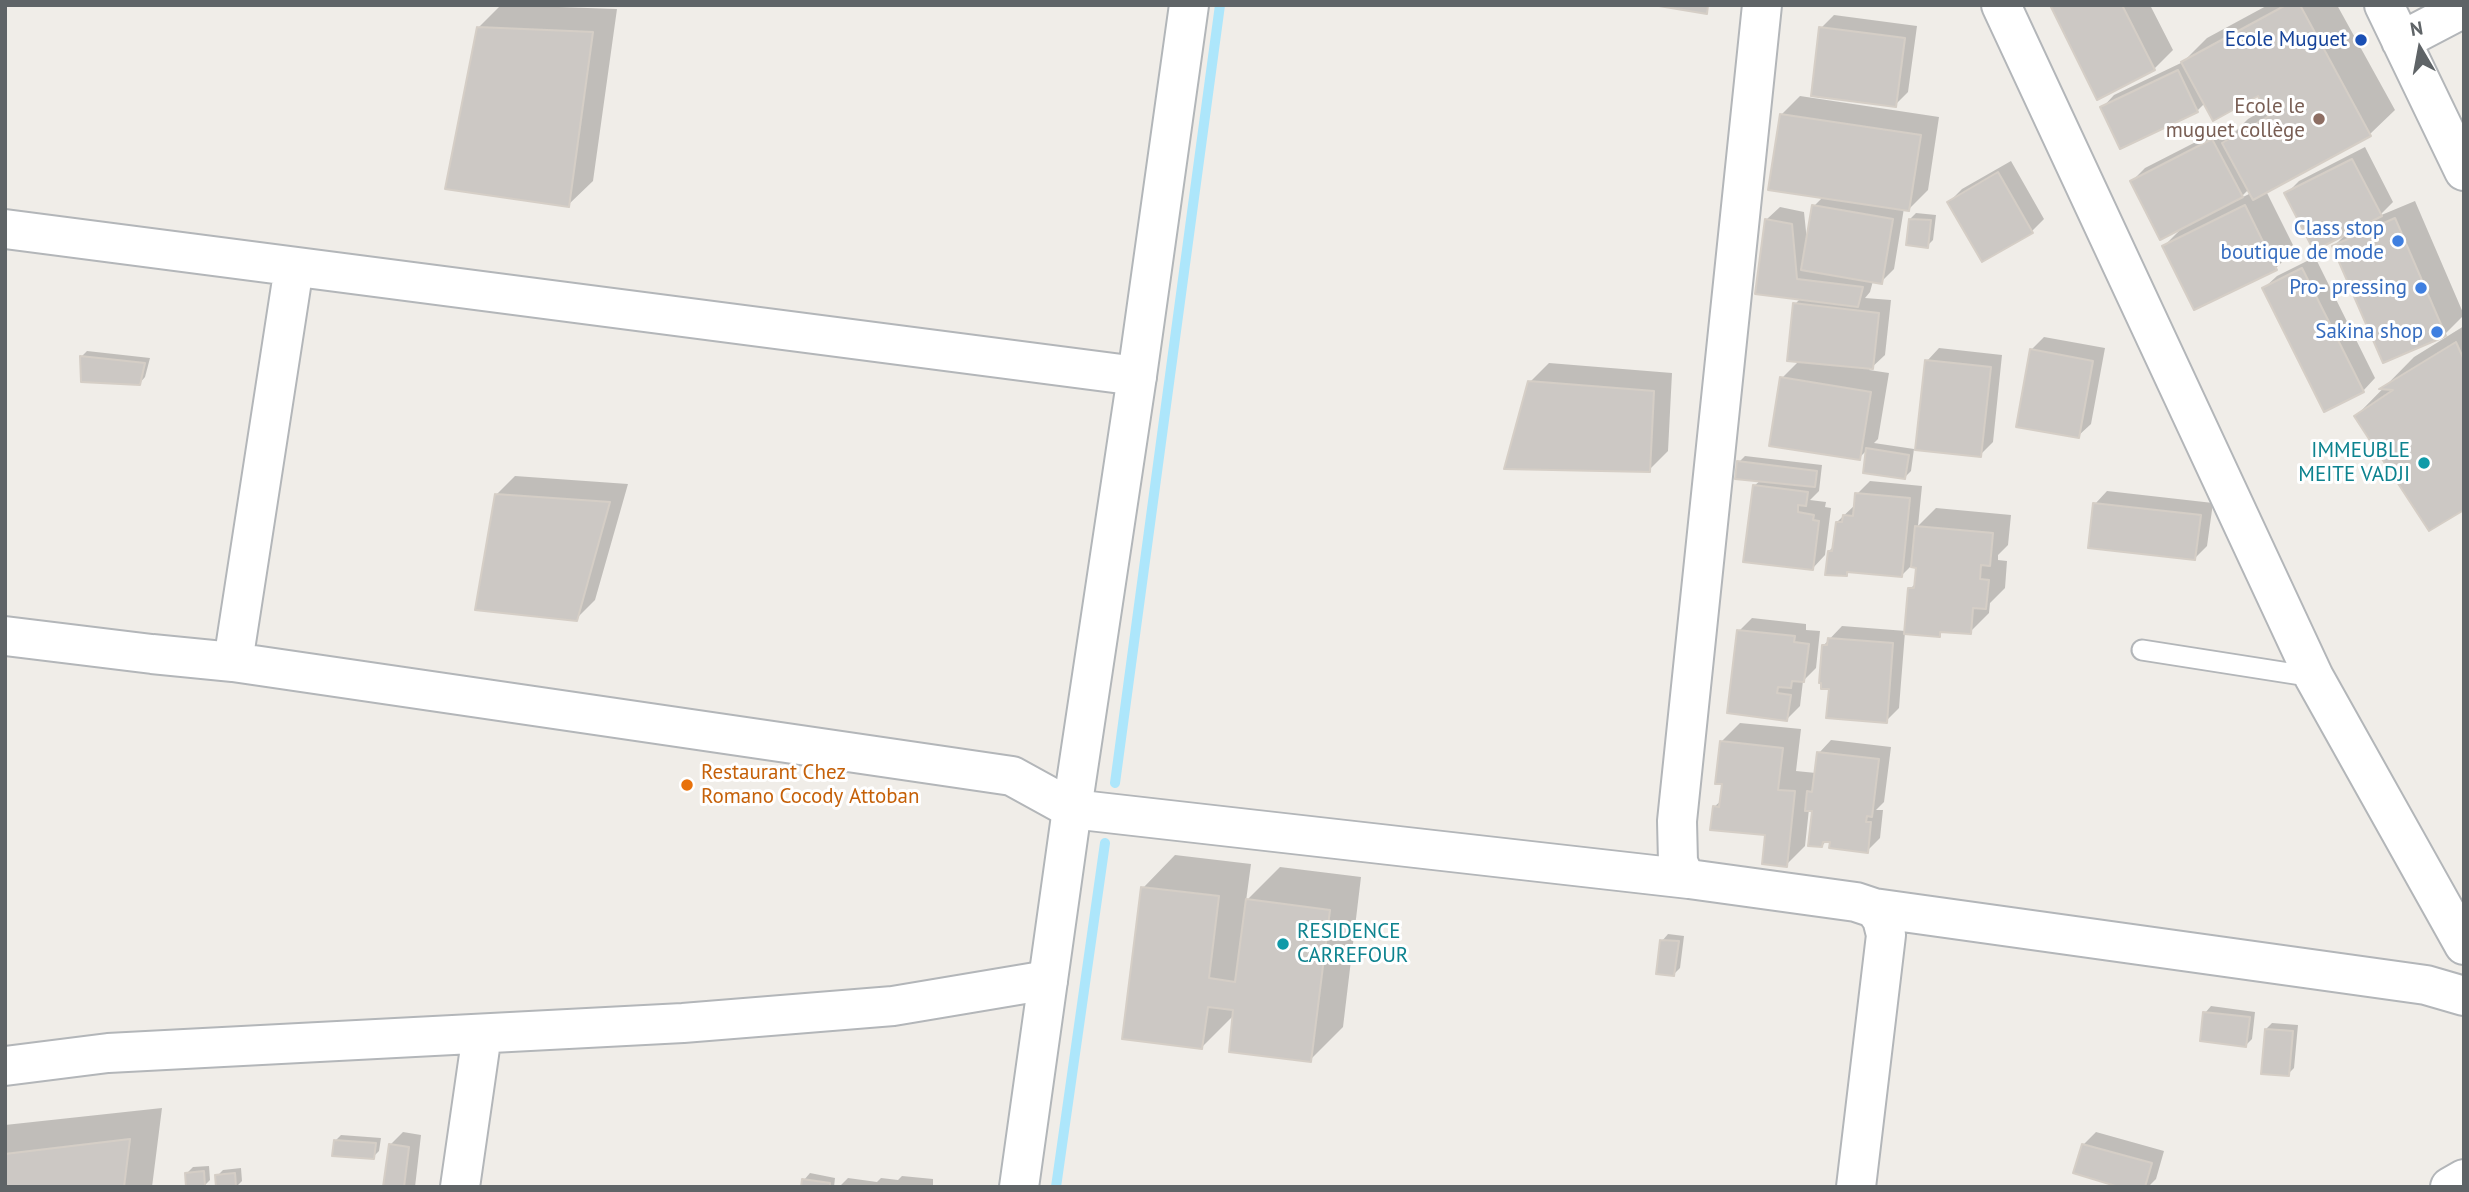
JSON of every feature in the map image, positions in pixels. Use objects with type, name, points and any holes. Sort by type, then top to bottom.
[{"type":"street","points":[[1019,1187],[1189,5]]},
{"type":"street","points":[[1689,878],[1678,862],[1677,821],[1762,5]]},
{"type":"street","points":[[2001,5],[2314,677],[2464,945]]},
{"type":"street","points":[[2384,5],[2464,171]]},
{"type":"street","points":[[2401,41],[2464,8]]},
{"type":"street","points":[[5,229],[1137,376]]},
{"type":"street","points":[[233,662],[294,267]]},
{"type":"street","points":[[5,636],[233,662],[1012,776],[1072,809],[1689,878],[1856,902],[1874,908],[2426,985],[2464,996]]},
{"type":"street","points":[[1856,1187],[1886,935],[1882,919],[1874,908]]},
{"type":"street","points":[[5,1066],[108,1053],[683,1023],[893,1006],[1048,980]]},
{"type":"street","points":[[460,1187],[482,1034]]},
{"type":"street","points":[[2449,1187],[2464,1179]]},
{"type":"lane","points":[[2142,650],[2314,677]]},
{"type":"building","points":[[1653,5],[1708,5],[1707,14]]},
{"type":"building","points":[[2050,5],[2122,5],[2155,70],[2097,100]]},
{"type":"building","points":[[2286,5],[2300,5],[2371,136],[2253,200],[2222,143],[2269,116],[2258,96],[2213,121],[2181,62]]},
{"type":"building","points":[[477,27],[593,32],[569,207],[445,189]]},
{"type":"building","points":[[1819,27],[1905,38],[1896,107],[1811,96]]},
{"type":"building","points":[[2178,70],[2198,112],[2120,149],[2100,107]]},
{"type":"building","points":[[1780,114],[1921,135],[1909,211],[1768,190]]},
{"type":"building","points":[[2212,139],[2243,197],[2160,240],[2130,181]]},
{"type":"building","points":[[2352,159],[2382,216],[2314,251],[2284,193]]},
{"type":"building","points":[[1998,172],[2033,233],[1982,262],[1947,202]]},
{"type":"building","points":[[1812,205],[1893,219],[1882,284],[1801,270]]},
{"type":"building","points":[[2245,205],[2277,270],[2194,310],[2162,246]]},
{"type":"building","points":[[2395,218],[2446,336],[2383,363],[2332,246]]},
{"type":"building","points":[[1765,219],[1792,224],[1797,279],[1863,287],[1858,307],[1755,294]]},
{"type":"building","points":[[1909,219],[1931,220],[1928,248],[1906,245]]},
{"type":"building","points":[[2302,268],[2364,392],[2324,412],[2262,288]]},
{"type":"building","points":[[1793,303],[1879,313],[1873,369],[1787,361]]},
{"type":"building","name":"IMMEUBLE MEITE VADJI","points":[[2456,342],[2464,360],[2464,510],[2429,531],[2354,416],[2393,390],[2379,389]]},
{"type":"building","points":[[2030,349],[2093,361],[2079,438],[2016,427]]},
{"type":"building","points":[[80,356],[145,363],[140,385],[81,382]]},
{"type":"building","points":[[1925,360],[1991,367],[1981,457],[1915,450]]},
{"type":"building","points":[[1780,377],[1871,392],[1860,460],[1769,446]]},
{"type":"building","points":[[1528,381],[1654,391],[1650,472],[1504,469]]},
{"type":"building","points":[[1866,448],[1909,455],[1905,479],[1863,473]]},
{"type":"building","points":[[1737,461],[1817,471],[1815,487],[1735,479]]},
{"type":"building","points":[[1753,485],[1808,492],[1806,506],[1798,505],[1798,512],[1814,515],[1813,520],[1819,521],[1813,570],[1743,562]]},
{"type":"building","points":[[1855,493],[1910,498],[1902,577],[1847,572],[1847,576],[1825,575],[1836,522],[1842,522],[1843,515],[1853,516]]},
{"type":"building","points":[[495,494],[610,502],[577,621],[475,610]]},
{"type":"building","points":[[2093,503],[2201,515],[2195,560],[2088,548]]},
{"type":"building","points":[[1915,526],[1993,533],[1990,566],[1981,565],[1980,579],[1989,580],[1986,609],[1973,608],[1971,634],[1940,632],[1940,637],[1904,634],[1908,588],[1914,588],[1916,568],[1911,567]]},
{"type":"building","points":[[1737,630],[1795,636],[1794,642],[1809,644],[1804,682],[1792,681],[1791,688],[1778,687],[1777,693],[1791,695],[1787,721],[1727,713]]},
{"type":"building","points":[[1828,638],[1893,643],[1887,723],[1826,718],[1829,689],[1821,689],[1819,683],[1822,645],[1827,645]]},
{"type":"building","points":[[1720,741],[1783,748],[1778,790],[1795,791],[1787,867],[1762,864],[1765,835],[1710,830],[1713,806],[1719,807],[1722,784],[1715,784]]},
{"type":"building","points":[[1817,752],[1879,759],[1872,817],[1867,816],[1866,822],[1871,822],[1868,853],[1829,848],[1830,842],[1823,842],[1822,847],[1808,846],[1812,811],[1805,811],[1807,791],[1812,792]]},
{"type":"building","name":"RESIDENCE CARREFOUR","points":[[1141,887],[1219,896],[1209,978],[1235,982],[1246,899],[1330,910],[1311,1062],[1229,1052],[1233,1010],[1208,1007],[1202,1049],[1122,1039]]},
{"type":"building","points":[[1660,940],[1679,941],[1674,976],[1656,974]]},
{"type":"building","points":[[2203,1012],[2250,1017],[2246,1047],[2200,1041]]},
{"type":"building","points":[[2265,1029],[2293,1031],[2289,1076],[2261,1074]]},
{"type":"building","points":[[130,1139],[124,1187],[5,1187],[5,1154]]},
{"type":"building","points":[[334,1140],[376,1143],[374,1159],[332,1156]]},
{"type":"building","points":[[389,1144],[409,1147],[404,1187],[383,1187]]},
{"type":"building","points":[[2082,1144],[2152,1163],[2145,1187],[2119,1187],[2073,1173]]},
{"type":"building","points":[[204,1171],[205,1187],[186,1187],[185,1173]]},
{"type":"building","points":[[235,1173],[236,1187],[216,1187],[215,1175]]},
{"type":"building","points":[[802,1179],[830,1183],[830,1187],[801,1187]]},
{"type":"waterway","points":[[1115,783],[1220,5]]},
{"type":"waterway","points":[[1056,1187],[1105,843]]},
{"type":"place","name":"Ecole Muguet","points":[[2361,40]]},
{"type":"place","name":"Ecole le muguet collège","points":[[2319,119]]},
{"type":"place","name":"Class stop boutique de mode","points":[[2398,241]]},
{"type":"place","name":"Pro- pressing","points":[[2421,288]]},
{"type":"place","name":"Sakina shop","points":[[2437,332]]},
{"type":"place","name":"IMMEUBLE MEITE VADJI","points":[[2424,463]]},
{"type":"place","name":"Restaurant Chez Romano Cocody Attoban","points":[[687,785]]},
{"type":"place","name":"RESIDENCE CARREFOUR","points":[[1283,944]]}]
